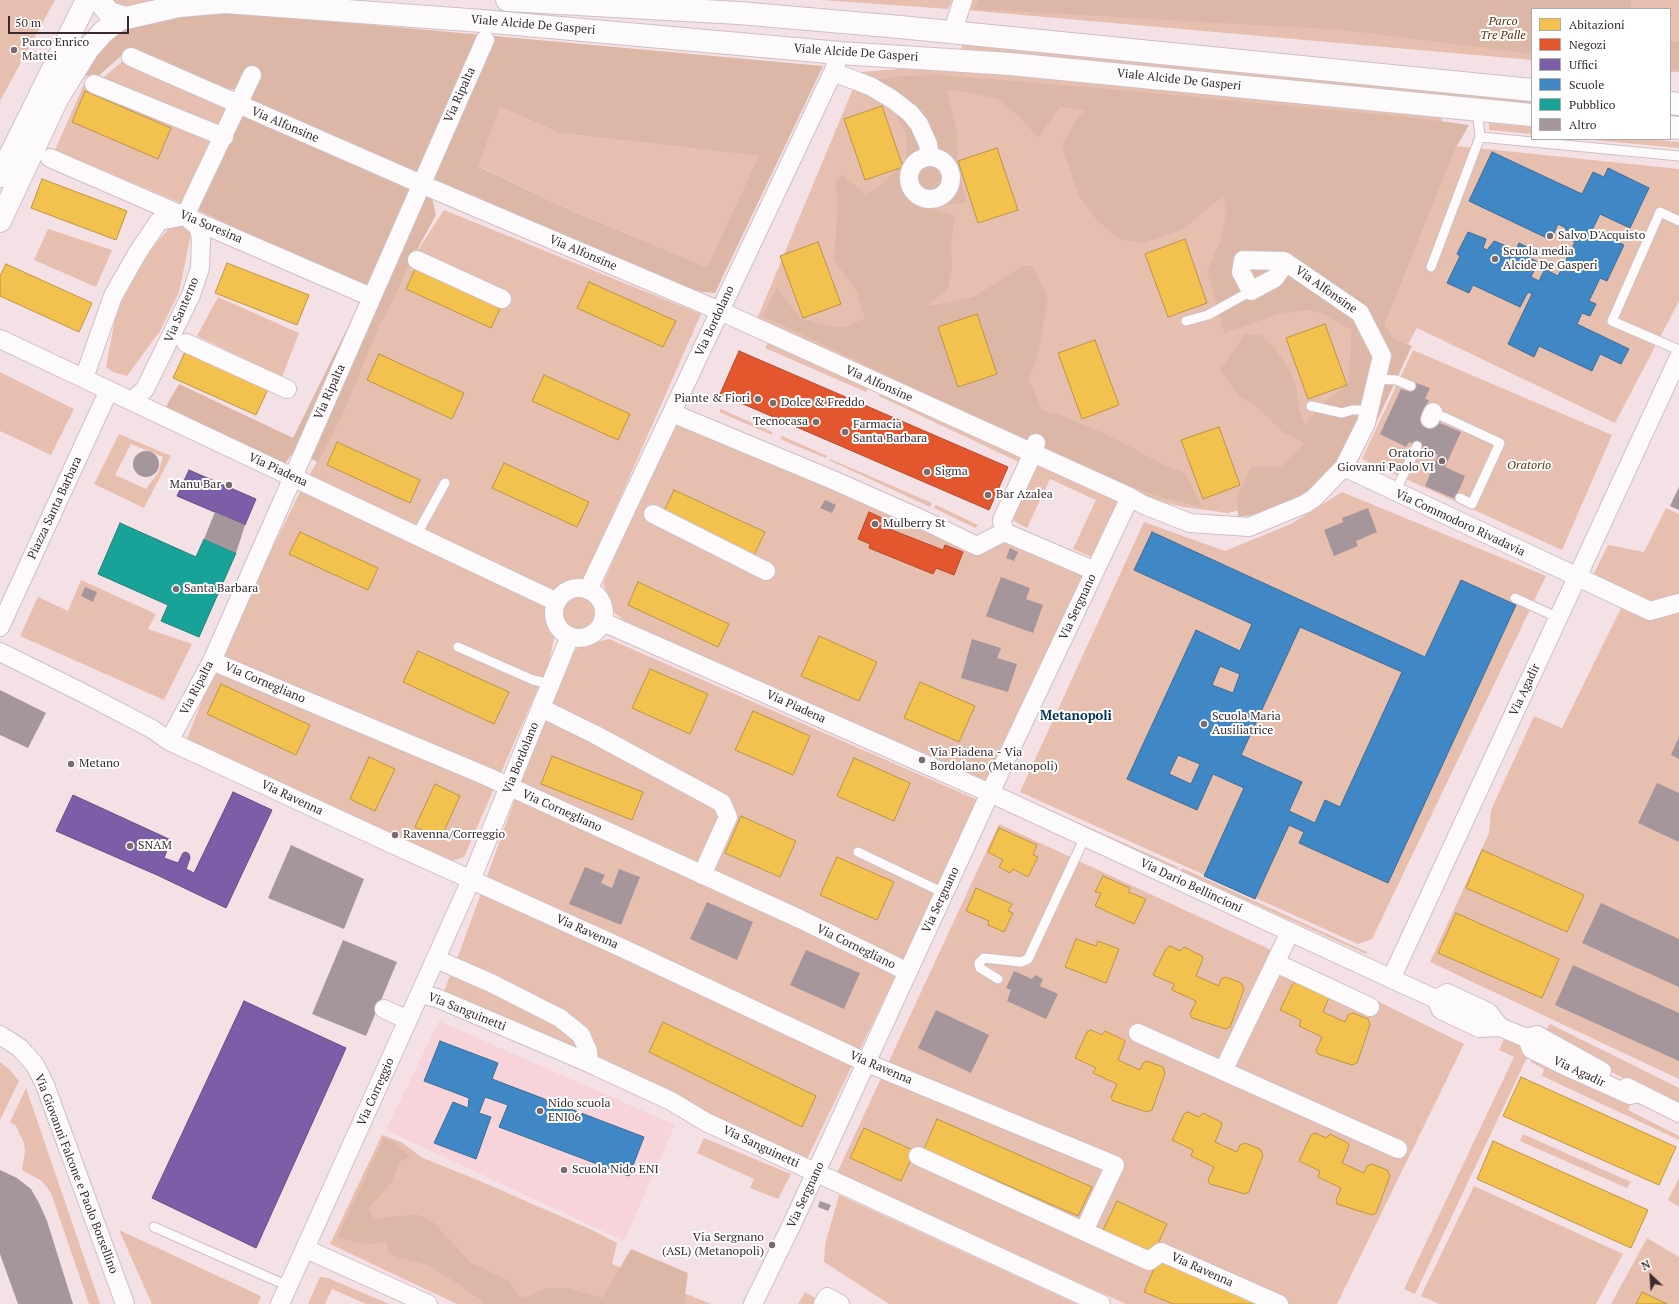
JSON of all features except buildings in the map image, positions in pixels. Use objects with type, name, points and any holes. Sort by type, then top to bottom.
[{"type":"street","points":[[0,176],[87,0]]},
{"type":"street","points":[[0,221],[57,99],[88,49],[103,32],[121,18],[109,13],[99,0]]},
{"type":"street","points":[[494,28],[497,0]]},
{"type":"street","name":"Viale Alcide De Gasperi","points":[[507,0],[570,2],[739,14],[952,33],[1531,90]]},
{"type":"street","points":[[494,28],[516,0]]},
{"type":"street","points":[[950,60],[952,33],[963,0]]},
{"type":"street","name":"Viale Alcide De Gasperi","points":[[121,18],[131,18],[182,3],[224,2],[836,62],[950,60],[1010,64],[1531,115]]},
{"type":"street","points":[[843,24],[836,62],[910,112],[920,124],[928,144],[930,157]]},
{"type":"street","name":"Via Ripalta","points":[[169,741],[212,661],[421,184],[494,28]]},
{"type":"street","name":"Via Alfonsine","points":[[131,58],[1035,448],[1144,505],[1190,523],[1249,527],[1305,504],[1314,498],[1344,467],[1366,423],[1382,356],[1360,313],[1286,262],[1243,260],[1241,272],[1251,291],[1275,278],[1286,262]]},
{"type":"street","name":"Via Bordolano","points":[[588,590],[836,62]]},
{"type":"street","points":[[84,378],[113,296],[138,252],[159,221],[185,216],[252,76]]},
{"type":"street","points":[[94,84],[224,137]]},
{"type":"street","name":"Via Soresina","points":[[50,158],[372,297]]},
{"type":"street","name":"Via Santerno","points":[[132,401],[145,390],[191,294],[200,268],[201,238],[198,227],[185,216]]},
{"type":"street","points":[[417,260],[502,299]]},
{"type":"street","name":"Via Piadena","points":[[0,339],[417,534],[557,602]]},
{"type":"street","points":[[186,342],[287,389]]},
{"type":"street","name":"Via Agadir","points":[[1679,357],[1392,979],[1436,999],[1448,994],[1488,1012],[1500,1027],[1527,1038],[1536,1035],[1549,1041],[1638,1093],[1679,1113]]},
{"type":"street","name":"Piazza Santa Barbara","points":[[0,627],[109,390]]},
{"type":"street","points":[[672,413],[833,480],[921,519],[977,546],[1004,532]]},
{"type":"street","points":[[1004,532],[1002,520],[1035,448]]},
{"type":"street","name":"Via Commodoro Rivadavia","points":[[1344,467],[1577,578],[1650,611],[1679,603]]},
{"type":"street","name":"Via Sergnano","points":[[753,1304],[867,1063],[990,793],[1130,497]]},
{"type":"street","points":[[653,514],[766,571]]},
{"type":"street","points":[[1004,532],[1095,571]]},
{"type":"street","points":[[574,588],[588,590],[597,595],[602,603],[605,613],[603,622],[596,632],[590,636],[582,638],[570,636],[560,630],[556,622],[554,613],[557,602],[565,592],[574,588]]},
{"type":"street","name":"Via Piadena","points":[[603,622],[990,793]]},
{"type":"street","name":"Via Bordolano","points":[[471,880],[570,636]]},
{"type":"street","name":"Via Ravenna","points":[[0,652],[152,729],[169,741],[620,947],[867,1063],[1115,1165],[1084,1231]]},
{"type":"street","name":"Via Cornegliano","points":[[212,661],[509,787],[800,919],[908,972]]},
{"type":"street","points":[[541,708],[594,734],[722,803],[728,817],[702,875]]},
{"type":"street","name":"Via Dario Bellincioni","points":[[990,793],[1392,979]]},
{"type":"street","name":"Via Correggio","points":[[280,1304],[471,880]]},
{"type":"street","points":[[1223,1072],[1290,932]]},
{"type":"street","points":[[436,959],[491,982],[560,1018],[581,1035],[588,1051],[589,1064]]},
{"type":"street","points":[[1276,963],[1370,1007]]},
{"type":"street","name":"Via Sanguinetti","points":[[420,994],[437,998],[671,1101],[706,1122],[1101,1304]]},
{"type":"street","points":[[384,1009],[408,1020]]},
{"type":"street","points":[[1138,1033],[1398,1149]]},
{"type":"street","name":"Via Giovanni Falcone e Paolo Borsellino","points":[[0,1035],[20,1048],[35,1066],[45,1085],[125,1304]]},
{"type":"street","name":"Via Ravenna","points":[[918,1156],[1149,1261],[1161,1252],[1279,1304]]},
{"type":"street","points":[[306,1249],[428,1304]]},
{"type":"street","points":[[823,1304],[827,1297],[840,1304]]},
{"type":"lane","points":[[1431,267],[1480,138],[1477,110]]},
{"type":"lane","points":[[1480,138],[1679,156]]},
{"type":"lane","points":[[1679,221],[1660,212],[1612,320],[1679,350]]},
{"type":"lane","points":[[1186,321],[1208,315],[1251,291]]},
{"type":"lane","points":[[1376,379],[1396,380],[1411,386]]},
{"type":"lane","points":[[1311,406],[1342,413],[1352,410],[1370,410]]},
{"type":"lane","points":[[1432,415],[1500,443],[1472,504],[1460,498]]},
{"type":"lane","points":[[1396,492],[1417,446]]},
{"type":"lane","points":[[417,534],[445,483]]},
{"type":"lane","points":[[1515,598],[1559,618]]},
{"type":"lane","points":[[458,647],[533,680],[551,684]]},
{"type":"lane","points":[[998,979],[980,968],[979,963],[984,958],[1022,962],[1028,959],[1085,837]]},
{"type":"lane","points":[[858,852],[944,893]]},
{"type":"lane","points":[[154,1227],[288,1286]]},
{"type":"shaded area","name":"Scuola Nido ENI","points":[[439,1021],[675,1125],[624,1241],[386,1130]]},
{"type":"green space","name":"Parco Enrico Mattei","points":[[0,0],[55,0],[0,101]]},
{"type":"green space","points":[[108,0],[167,0],[122,10]]},
{"type":"green space","points":[[822,0],[952,0],[948,9]]},
{"type":"green space","name":"Parco Tre Palle","points":[[973,0],[1679,0],[1679,72],[1671,72],[1671,8],[1531,8],[1531,60],[966,10]]},
{"type":"green space","name":"Parco Tre Palle","points":[[978,0],[1631,0],[1630,8],[1531,8],[1531,54],[1344,30],[974,9]]},
{"type":"green space","points":[[187,12],[264,15],[823,66],[715,293],[693,291],[430,189],[436,215],[412,259],[396,296],[380,325],[343,415],[318,462],[294,451],[284,465],[165,408],[179,384],[293,438],[367,288],[195,209],[255,88],[222,90],[177,67],[129,49],[97,77],[76,74],[122,23]],"holes":[[[500,107],[559,133],[759,156],[707,267],[570,210],[478,166]]]},
{"type":"green space","points":[[1671,41],[1679,42],[1679,70],[1671,69]]},
{"type":"green space","points":[[962,45],[1531,99],[1531,108],[959,56]]},
{"type":"green space","points":[[124,60],[230,107],[183,204],[55,150],[85,82],[104,77]]},
{"type":"green space","points":[[925,67],[1440,115],[1450,140],[1378,312],[1350,434],[1279,499],[1228,513],[1184,507],[1139,497],[757,319],[860,72]]},
{"type":"green space","points":[[938,75],[1087,87],[1417,118],[1469,125],[1457,146],[1385,324],[1394,338],[1412,346],[1359,459],[1314,495],[1277,511],[1238,517],[1237,497],[1251,467],[1280,467],[1304,443],[1284,433],[1257,407],[1239,395],[1220,370],[1245,334],[1261,335],[1274,348],[1288,367],[1296,386],[1299,409],[1305,425],[1322,404],[1347,385],[1350,365],[1351,330],[1322,313],[1308,310],[1282,313],[1224,333],[1207,271],[1221,240],[1226,213],[1223,196],[1183,229],[1144,243],[1119,239],[1096,219],[1079,196],[1062,146],[1078,116],[1087,110],[1060,107],[1038,138],[1020,117],[998,99],[956,90],[947,91],[958,135],[957,166],[967,202],[949,205],[932,188],[926,207],[955,216],[951,247],[952,270],[947,290],[925,307],[974,297],[1022,266],[1032,266],[1048,298],[1038,355],[1029,379],[1042,410],[1063,416],[1110,436],[1166,466],[1184,472],[1202,507],[1162,498],[1118,482],[956,408],[763,316],[777,287],[800,318],[828,326],[845,327],[865,318],[857,292],[834,260],[838,203],[835,182],[843,175],[865,194],[880,186],[906,161],[906,134],[889,102],[873,80],[902,76]]},
{"type":"green space","points":[[500,107],[559,133],[760,156],[707,267],[570,210],[477,165]]},
{"type":"green space","points":[[1489,123],[1531,127],[1531,134],[1489,130]]},
{"type":"green space","points":[[1593,140],[1659,140],[1679,142],[1679,148]]},
{"type":"green space","name":"Salvo D'Acquisto","points":[[1457,146],[1679,169],[1679,301],[1615,423],[1417,328],[1408,344],[1394,338],[1385,324]]},
{"type":"green space","points":[[444,210],[701,314],[585,578],[544,602],[554,638],[549,663],[464,857],[452,861],[187,739],[220,655],[300,492],[343,415],[380,325],[396,296],[412,259]]},
{"type":"green space","points":[[174,222],[192,229],[179,292],[160,331],[127,376],[113,372],[106,367],[115,319],[121,303],[137,272],[153,247]]},
{"type":"green space","points":[[48,229],[112,250],[96,287],[34,260]]},
{"type":"green space","points":[[218,297],[299,333],[282,377],[197,336]]},
{"type":"green space","points":[[768,343],[869,386],[866,392],[765,348]]},
{"type":"green space","name":"Oratorio","points":[[1413,350],[1612,435],[1562,550],[1362,459]]},
{"type":"green space","points":[[0,372],[74,409],[51,455],[0,431]]},
{"type":"green space","points":[[881,393],[1023,459],[1021,463],[879,396]]},
{"type":"green space","points":[[721,409],[772,432],[772,435],[719,412]]},
{"type":"green space","points":[[677,420],[975,548],[1000,536],[1085,573],[986,781],[629,625],[614,612],[603,583]]},
{"type":"green space","points":[[119,434],[171,456],[144,508],[94,484]],"holes":[[[131,444],[163,457],[158,473],[146,489],[115,475]]]},
{"type":"green space","points":[[782,436],[827,456],[826,458],[780,439]]},
{"type":"green space","points":[[830,459],[932,503],[930,507],[829,460]]},
{"type":"green space","points":[[1040,460],[1123,496],[1094,558],[1073,549],[1096,500],[1050,479],[1027,528],[1012,520]]},
{"type":"green space","points":[[1342,492],[1546,576],[1372,939],[1358,944],[1020,792],[1144,522],[1225,551],[1291,524]]},
{"type":"green space","points":[[936,505],[978,525],[975,528],[934,508]]},
{"type":"green space","points":[[1666,508],[1679,514],[1679,1079],[1430,962],[1489,833],[1491,810],[1534,716],[1562,728],[1623,604],[1587,588],[1608,545],[1644,552]]},
{"type":"green space","points":[[81,580],[156,614],[148,629],[192,644],[164,700],[20,636],[38,597],[68,611]]},
{"type":"green space","points":[[580,595],[592,600],[597,612],[592,624],[580,629],[568,624],[563,612],[568,600]]},
{"type":"green space","points":[[609,639],[980,801],[806,1161],[444,991],[463,943],[562,668],[578,647]]},
{"type":"green space","points":[[1018,796],[1178,867],[1176,869],[1017,797]]},
{"type":"green space","points":[[999,824],[1323,974],[1464,1044],[1337,1304],[1126,1304],[837,1173]]},
{"type":"green space","points":[[1182,868],[1367,952],[1366,954],[1181,871]]},
{"type":"green space","points":[[1550,1024],[1679,1088],[1679,1104],[1617,1075],[1544,1033]]},
{"type":"green space","points":[[1505,1037],[1531,1049],[1415,1294],[1404,1289],[1514,1057],[1499,1050]]},
{"type":"green space","points":[[1532,1058],[1631,1103],[1628,1110],[1679,1136],[1679,1140],[1542,1076],[1544,1069],[1531,1062]]},
{"type":"green space","points":[[0,1062],[8,1068],[19,1081],[0,1120]]},
{"type":"green space","points":[[26,1088],[100,1304],[89,1304],[51,1193],[42,1181],[22,1170],[25,1151],[24,1143],[16,1126],[10,1122]]},
{"type":"green space","points":[[1523,1134],[1631,1182],[1627,1188],[1520,1141]]},
{"type":"green space","points":[[382,1135],[401,1142],[423,1158],[592,1230],[617,1243],[612,1264],[711,1304],[457,1304],[330,1244]]},
{"type":"green space","points":[[384,1138],[394,1142],[410,1156],[400,1162],[391,1183],[368,1209],[375,1219],[416,1214],[433,1222],[471,1263],[508,1280],[522,1299],[546,1288],[568,1288],[602,1298],[631,1249],[688,1273],[684,1302],[688,1304],[482,1304],[481,1299],[428,1265],[397,1257],[389,1252],[386,1242],[375,1244],[355,1243],[350,1240],[337,1237]]},
{"type":"green space","points":[[704,1138],[791,1174],[778,1199],[750,1188],[754,1179],[697,1153]]},
{"type":"green space","points":[[1679,1178],[1679,1207],[1668,1200]]},
{"type":"green space","points":[[1474,1186],[1623,1254],[1596,1304],[1439,1304],[1421,1296]]},
{"type":"green space","points":[[839,1195],[1077,1304],[889,1304],[824,1262],[825,1245]]},
{"type":"green space","points":[[119,1230],[261,1296],[258,1304],[152,1304]]},
{"type":"green space","points":[[1647,1238],[1679,1257],[1679,1304],[1611,1304]]},
{"type":"green space","points":[[320,1277],[328,1278],[389,1304],[366,1304],[332,1289],[325,1304],[308,1304]]},
{"type":"green space","points":[[805,1292],[825,1304],[798,1304]]},
{"type":"place","name":"Parco Enrico Mattei","points":[[14,50]]},
{"type":"place","name":"Salvo D'Acquisto","points":[[1550,236]]},
{"type":"place","name":"Scuola media Alcide De Gasperi","points":[[1495,259]]},
{"type":"place","name":"Piante & Fiori","points":[[758,399]]},
{"type":"place","name":"Dolce & Freddo","points":[[773,403]]},
{"type":"place","name":"Tecnocasa","points":[[816,422]]},
{"type":"place","name":"Farmacia Santa Barbara","points":[[845,432]]},
{"type":"place","name":"Oratorio Giovanni Paolo VI","points":[[1442,461]]},
{"type":"place","name":"Sigma","points":[[927,472]]},
{"type":"place","name":"Manu Bar","points":[[229,485]]},
{"type":"place","name":"Bar Azalea","points":[[988,495]]},
{"type":"place","name":"Mulberry St","points":[[875,524]]},
{"type":"place","name":"Santa Barbara","points":[[176,589]]},
{"type":"place","name":"Scuola Maria Ausiliatrice","points":[[1204,724]]},
{"type":"place","name":"Via Piadena - Via Bordolano (Metanopoli)","points":[[922,760]]},
{"type":"place","name":"Metano","points":[[71,764]]},
{"type":"place","name":"Ravenna/Correggio","points":[[395,835]]},
{"type":"place","name":"SNAM","points":[[130,846]]},
{"type":"place","name":"Nido scuola ENI06","points":[[540,1111]]},
{"type":"place","name":"Scuola Nido ENI","points":[[564,1170]]},
{"type":"place","name":"Via Sergnano (ASL) (Metanopoli)","points":[[772,1245]]},
{"type":"district","name":"Metanopoli","points":[[1076,716]]}]
